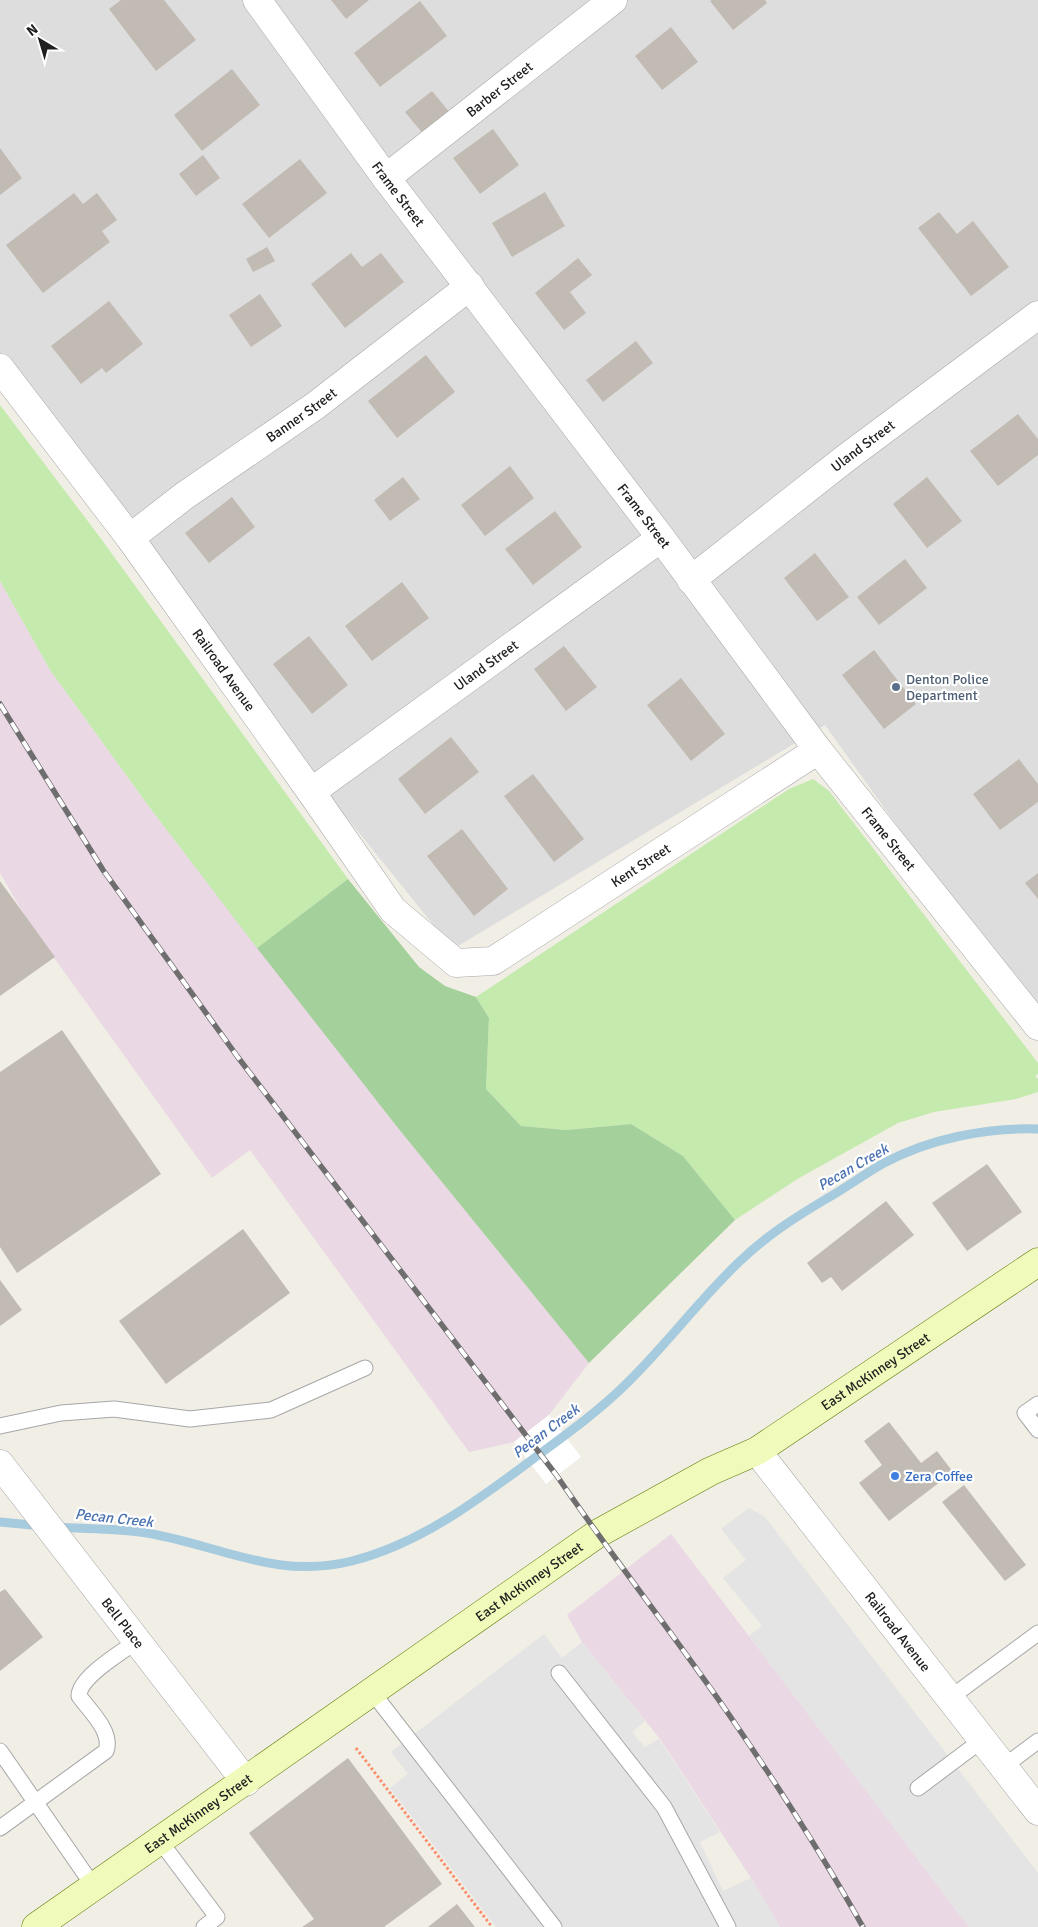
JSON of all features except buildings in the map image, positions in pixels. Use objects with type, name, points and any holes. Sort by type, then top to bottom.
[{"type":"main road","name":"East McKinney Street","points":[[36,1927],[246,1782],[597,1534],[711,1470],[757,1451],[1038,1262]]},
{"type":"street","name":"Frame Street","points":[[256,0],[386,178],[661,538],[818,750],[1038,1026]]},
{"type":"street","name":"Barber Street","points":[[386,178],[613,0]]},
{"type":"street","name":"Banner Street","points":[[130,538],[184,496],[315,406],[470,286]]},
{"type":"street","name":"Uland Street","points":[[691,580],[846,458],[1038,315]]},
{"type":"street","name":"Railroad Avenue","points":[[0,368],[130,538],[393,910],[456,963]]},
{"type":"street","name":"Uland Street","points":[[311,792],[661,538]]},
{"type":"street","name":"Kent Street","points":[[456,963],[493,961],[818,750]]},
{"type":"street","name":"Railroad Avenue","points":[[757,1451],[1038,1812]]},
{"type":"street","name":"Bell Place","points":[[0,1464],[246,1782]]},
{"type":"lane","points":[[0,1426],[61,1413],[114,1409],[190,1419],[271,1410],[365,1368]]},
{"type":"lane","points":[[1038,1404],[1025,1413],[1038,1430]]},
{"type":"lane","points":[[950,1698],[1038,1633]]},
{"type":"lane","points":[[0,1828],[106,1751],[109,1743],[105,1731],[79,1696],[79,1689],[85,1680],[137,1641]]},
{"type":"lane","points":[[559,1673],[664,1807],[728,1927]]},
{"type":"lane","points":[[373,1693],[554,1927]]},
{"type":"lane","points":[[918,1788],[982,1740]]},
{"type":"lane","points":[[1003,1767],[1038,1741]]},
{"type":"lane","points":[[0,1751],[94,1887]]},
{"type":"lane","points":[[160,1841],[217,1917],[204,1927]]},
{"type":"path","points":[[356,1748],[492,1927]]},
{"type":"shaded area","points":[[0,0],[1038,0],[1038,1023],[825,725],[453,949],[0,389]]},
{"type":"shaded area","points":[[0,581],[50,670],[150,808],[398,1128],[589,1363],[549,1415],[514,1442],[469,1452],[250,1150],[212,1178],[27,920],[0,873]]},
{"type":"shaded area","points":[[749,1508],[765,1517],[1038,1873],[1038,1927],[969,1927],[749,1636],[762,1626],[723,1578],[746,1560],[721,1529]]},
{"type":"shaded area","points":[[671,1534],[969,1927],[780,1927],[751,1878],[660,1739],[582,1642],[567,1615]]},
{"type":"shaded area","points":[[544,1634],[562,1658],[582,1642],[645,1721],[632,1732],[645,1747],[659,1739],[720,1832],[700,1842],[723,1891],[751,1878],[780,1927],[496,1927],[390,1788],[408,1774],[391,1752]]},
{"type":"green space","points":[[0,405],[99,536],[348,879],[257,948],[150,808],[50,670],[0,581]]},
{"type":"green space","points":[[813,779],[829,791],[1038,1063],[1038,1074],[1035,1076],[1038,1079],[1038,1092],[1016,1099],[934,1112],[898,1123],[799,1178],[735,1220],[683,1156],[631,1124],[566,1130],[521,1126],[486,1089],[489,1018],[476,997],[789,789]]},
{"type":"green space","points":[[348,879],[419,967],[445,986],[476,997],[489,1018],[486,1089],[521,1126],[566,1130],[631,1124],[683,1156],[735,1220],[589,1363],[398,1128],[257,948]]},
{"type":"pier","points":[[549,1415],[581,1457],[546,1484],[514,1442]]},
{"type":"waterway","name":"Pecan Creek","points":[[55,1527],[140,1532],[167,1537],[244,1558],[296,1566],[323,1566],[377,1554],[423,1533],[467,1506],[509,1477],[601,1407],[638,1372],[709,1292],[739,1262],[759,1244],[792,1220],[884,1163],[920,1147],[959,1136],[999,1130],[1038,1129]]},
{"type":"waterway","name":"Pecan Creek","points":[[0,1522],[42,1526]]},
{"type":"railway","points":[[0,704],[103,870],[237,1056],[557,1476],[710,1688],[800,1822],[863,1927]]},
{"type":"place","name":"Denton Police Department","points":[[896,687]]},
{"type":"place","name":"Zera Coffee","points":[[895,1476]]}]
